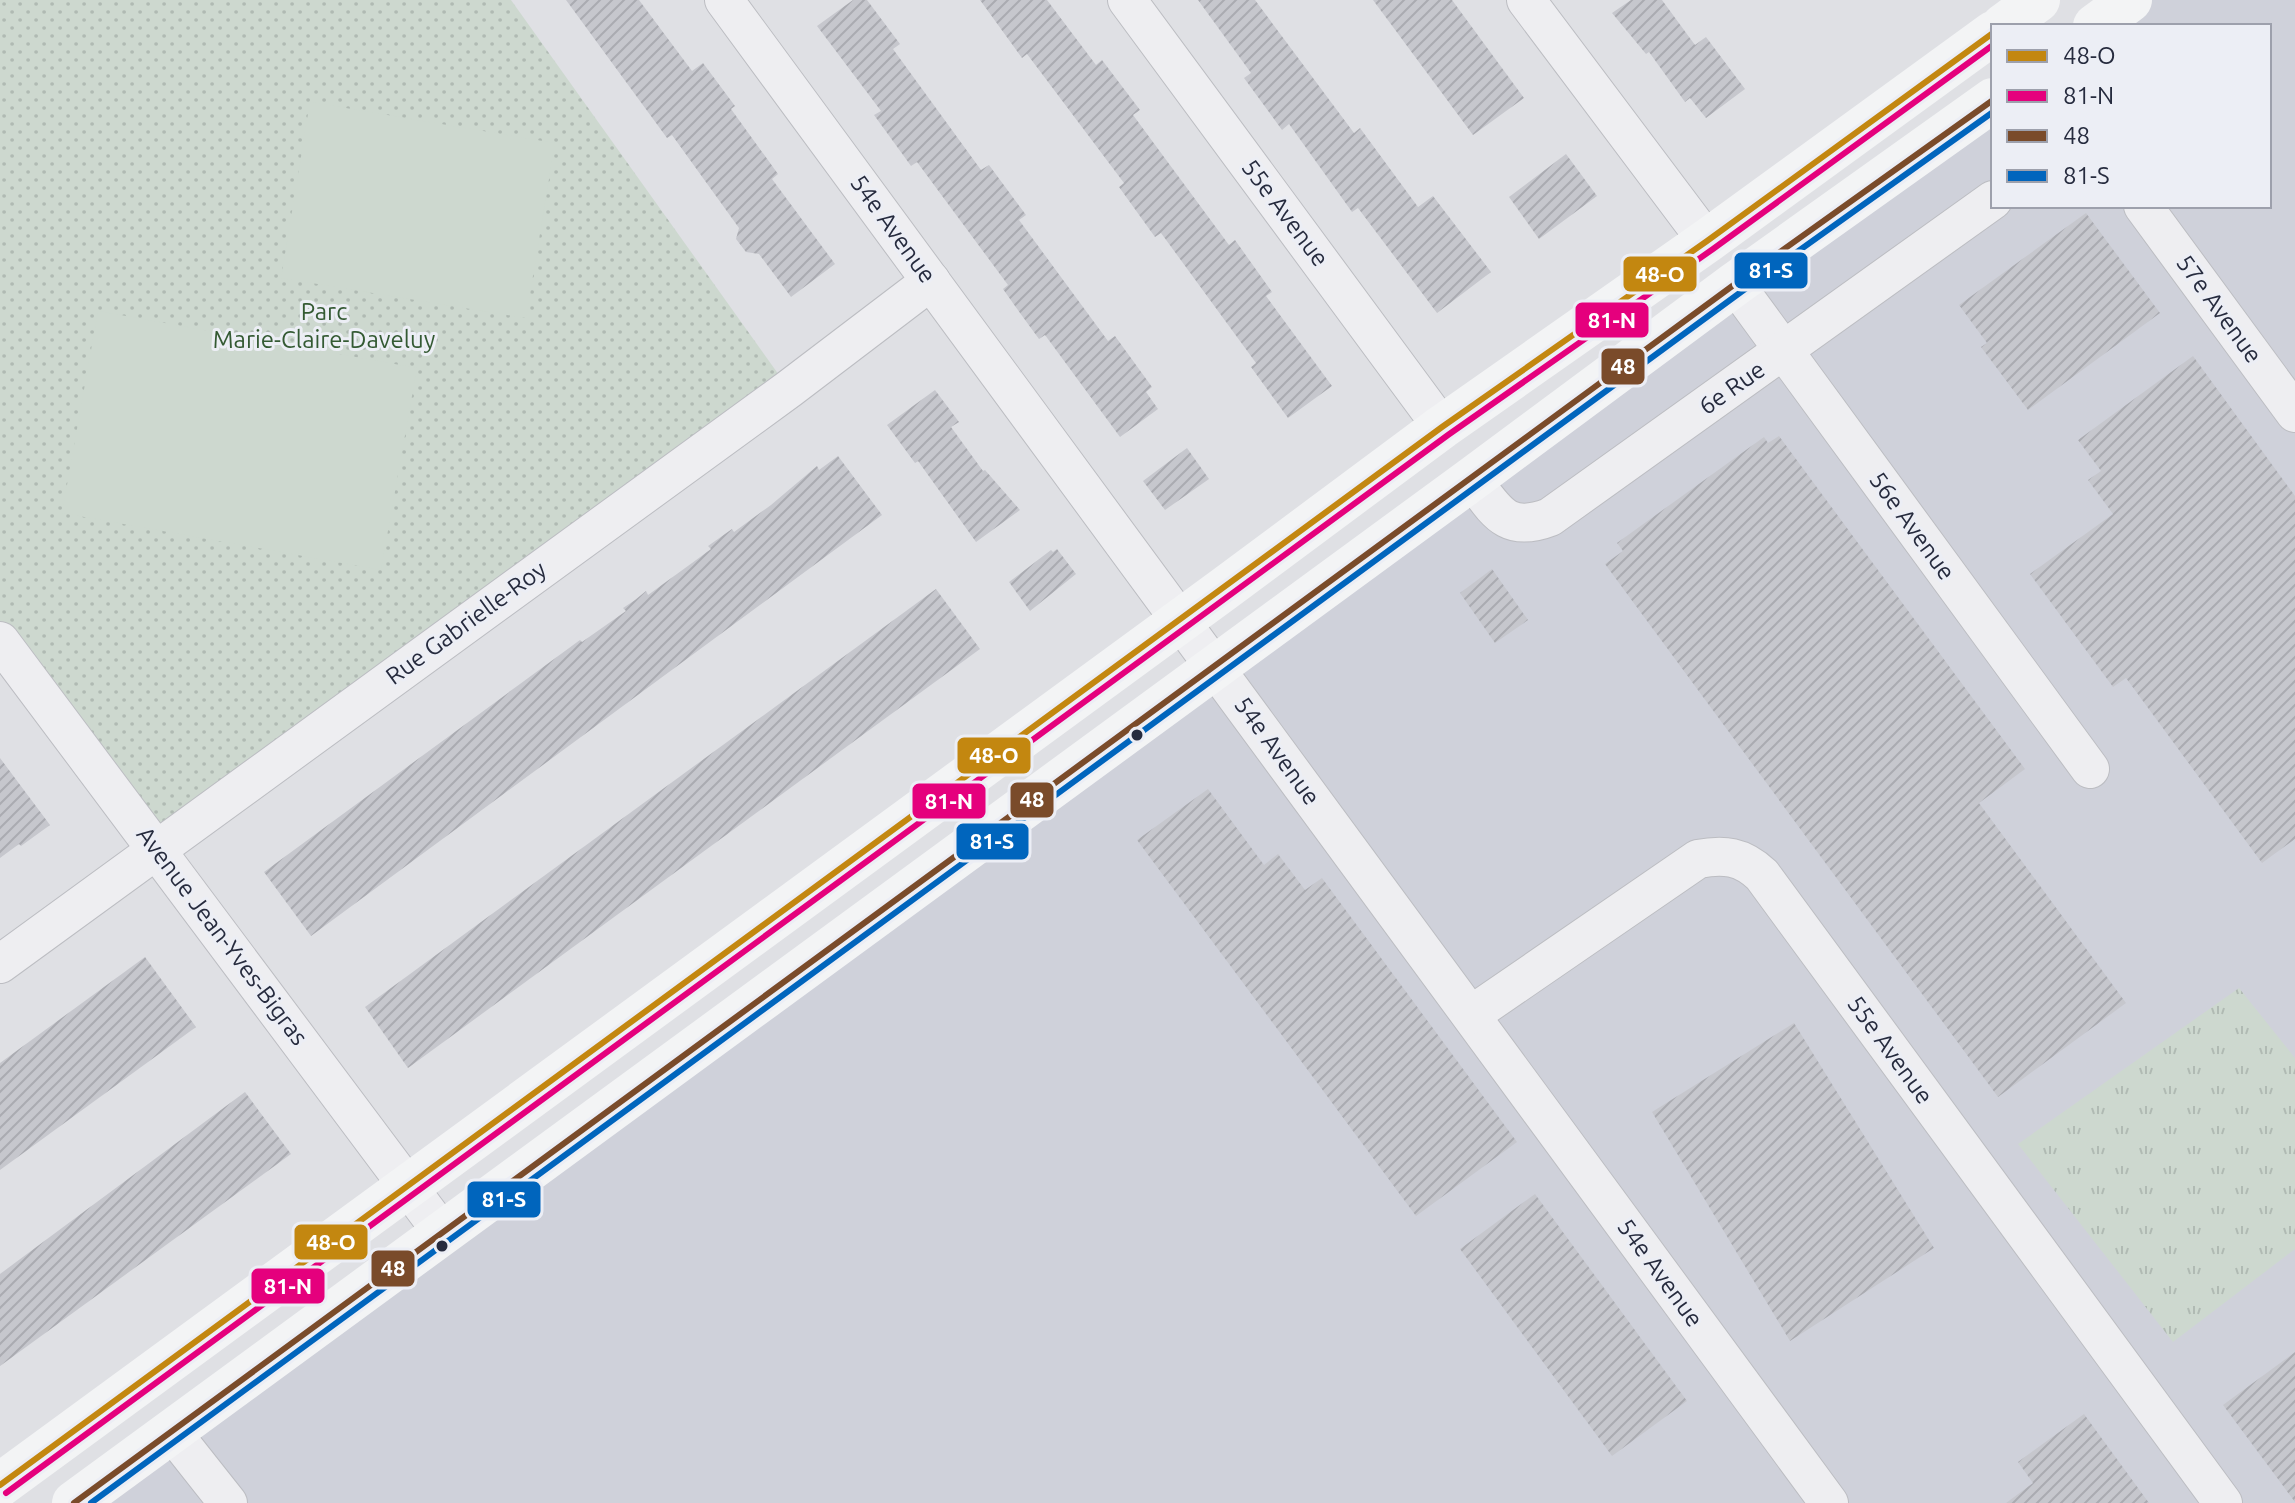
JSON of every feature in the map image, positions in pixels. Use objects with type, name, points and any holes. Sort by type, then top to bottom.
[{"type":"street","name":"54e Avenue","points":[[724,0],[1829,1503]]},
{"type":"street","name":"55e Avenue","points":[[1127,0],[1442,427]]},
{"type":"street","points":[[1526,0],[1707,241]]},
{"type":"street","points":[[2098,24],[2130,0]]},
{"type":"street","points":[[0,1485],[1442,427],[1707,241],[1991,30]]},
{"type":"street","points":[[74,1503],[1735,284],[1991,101]]},
{"type":"street","name":"6e Rue","points":[[1472,479],[1499,515],[1510,522],[1522,524],[1550,517],[1991,201]]},
{"type":"street","name":"57e Avenue","points":[[2144,208],[2295,413]]},
{"type":"street","name":"Rue Gabrielle-Roy","points":[[0,964],[789,389],[931,281]]},
{"type":"street","name":"56e Avenue","points":[[1735,284],[2090,769]]},
{"type":"street","name":"Avenue Jean-Yves-Bigras","points":[[0,641],[442,1232]]},
{"type":"street","name":"55e Avenue","points":[[1471,1015],[1698,859],[1731,856],[1749,863],[1762,875],[2223,1503]]},
{"type":"street","points":[[171,1431],[228,1503]]},
{"type":"shaded area","points":[[2133,0],[2295,0],[2295,1503],[98,1503],[1991,101],[1991,208],[2271,208],[2271,24],[2099,24]]},
{"type":"green space","name":"Parc Marie-Claire-Daveluy","points":[[0,0],[511,0],[789,389],[156,848],[0,638]]},
{"type":"green space","points":[[310,102],[555,143],[526,318],[281,278]]},
{"type":"green space","points":[[98,311],[417,368],[381,570],[62,513]]},
{"type":"green space","points":[[2239,988],[2295,1058],[2295,1249],[2173,1342],[2018,1144]]},
{"type":"building","points":[[566,0],[639,0],[692,71],[703,63],[735,106],[731,109],[778,174],[772,179],[835,264],[791,297],[759,254],[746,252],[736,239],[739,228],[672,135],[667,138]]},
{"type":"building","points":[[853,0],[867,0],[900,44],[893,49],[981,170],[989,165],[1026,215],[1019,220],[1108,341],[1115,336],[1152,387],[1146,392],[1158,409],[1120,437],[1045,335],[1039,339],[1003,289],[1008,285],[917,162],[911,166],[874,115],[881,111],[817,26]]},
{"type":"building","points":[[980,0],[1047,0],[1096,65],[1102,60],[1140,110],[1133,115],[1229,245],[1235,240],[1272,292],[1266,296],[1332,386],[1288,418],[1251,367],[1256,363],[1161,233],[1155,237],[1119,187],[1124,183],[1027,54],[1022,58]]},
{"type":"building","points":[[1198,0],[1255,0],[1354,133],[1360,128],[1418,207],[1433,196],[1491,272],[1437,313],[1358,208],[1352,212],[1289,124],[1282,130],[1244,78],[1251,73]]},
{"type":"building","points":[[1373,0],[1452,0],[1524,98],[1473,135]]},
{"type":"building","points":[[1631,0],[1662,0],[1695,45],[1706,37],[1745,89],[1706,118],[1690,98],[1685,102],[1649,52],[1646,54],[1612,13]]},
{"type":"building","points":[[1566,154],[1597,196],[1539,239],[1509,197]]},
{"type":"building","points":[[2086,213],[2160,313],[2028,410],[1981,347],[1987,343],[1959,305]]},
{"type":"building","points":[[2193,356],[2295,496],[2295,839],[2262,863],[2126,678],[2113,687],[2030,574],[2113,514],[2088,480],[2101,471],[2078,440]]},
{"type":"building","points":[[935,390],[959,422],[951,427],[983,471],[1020,510],[976,542],[918,461],[915,463],[887,425]]},
{"type":"building","points":[[1779,436],[2025,769],[1979,803],[2126,1003],[1998,1097],[1605,564],[1623,551],[1617,543],[1764,437],[1768,443]]},
{"type":"building","points":[[1187,448],[1209,479],[1165,510],[1143,481]]},
{"type":"building","points":[[838,456],[882,515],[311,936],[264,872],[580,640],[582,642],[626,611],[623,608],[646,591],[648,595],[711,549],[708,546],[732,529],[734,532],[771,505],[817,466],[819,470]]},
{"type":"building","points":[[1057,549],[1076,574],[1030,611],[1009,582],[1051,550]]},
{"type":"building","points":[[1492,569],[1528,620],[1495,643],[1460,593]]},
{"type":"building","points":[[936,589],[980,649],[408,1068],[365,1007]]},
{"type":"building","points":[[0,758],[50,825],[0,858]]},
{"type":"building","points":[[1208,789],[1264,865],[1278,854],[1305,890],[1322,878],[1517,1142],[1416,1216],[1137,840]]},
{"type":"building","points":[[145,957],[196,1027],[0,1170],[0,1063]]},
{"type":"building","points":[[1794,1023],[1934,1248],[1790,1341],[1652,1112]]},
{"type":"building","points":[[245,1092],[291,1154],[0,1366],[0,1274]]},
{"type":"building","points":[[1535,1194],[1687,1401],[1612,1456],[1460,1249]]},
{"type":"building","points":[[2295,1352],[2295,1502],[2223,1405]]},
{"type":"building","points":[[2084,1414],[2149,1503],[2006,1503],[2033,1483],[2018,1462]]},
{"type":"transit line","name":"48-O","points":[[0,1485],[1442,427],[1707,241],[1991,34]]},
{"type":"transit line","name":"81-N","points":[[6,1493],[1448,435],[1713,249],[1991,46]]},
{"type":"transit line","name":"48","points":[[74,1503],[1735,284],[1991,101]]},
{"type":"transit line","name":"81-S","points":[[91,1503],[1741,292],[1991,113]]}]
